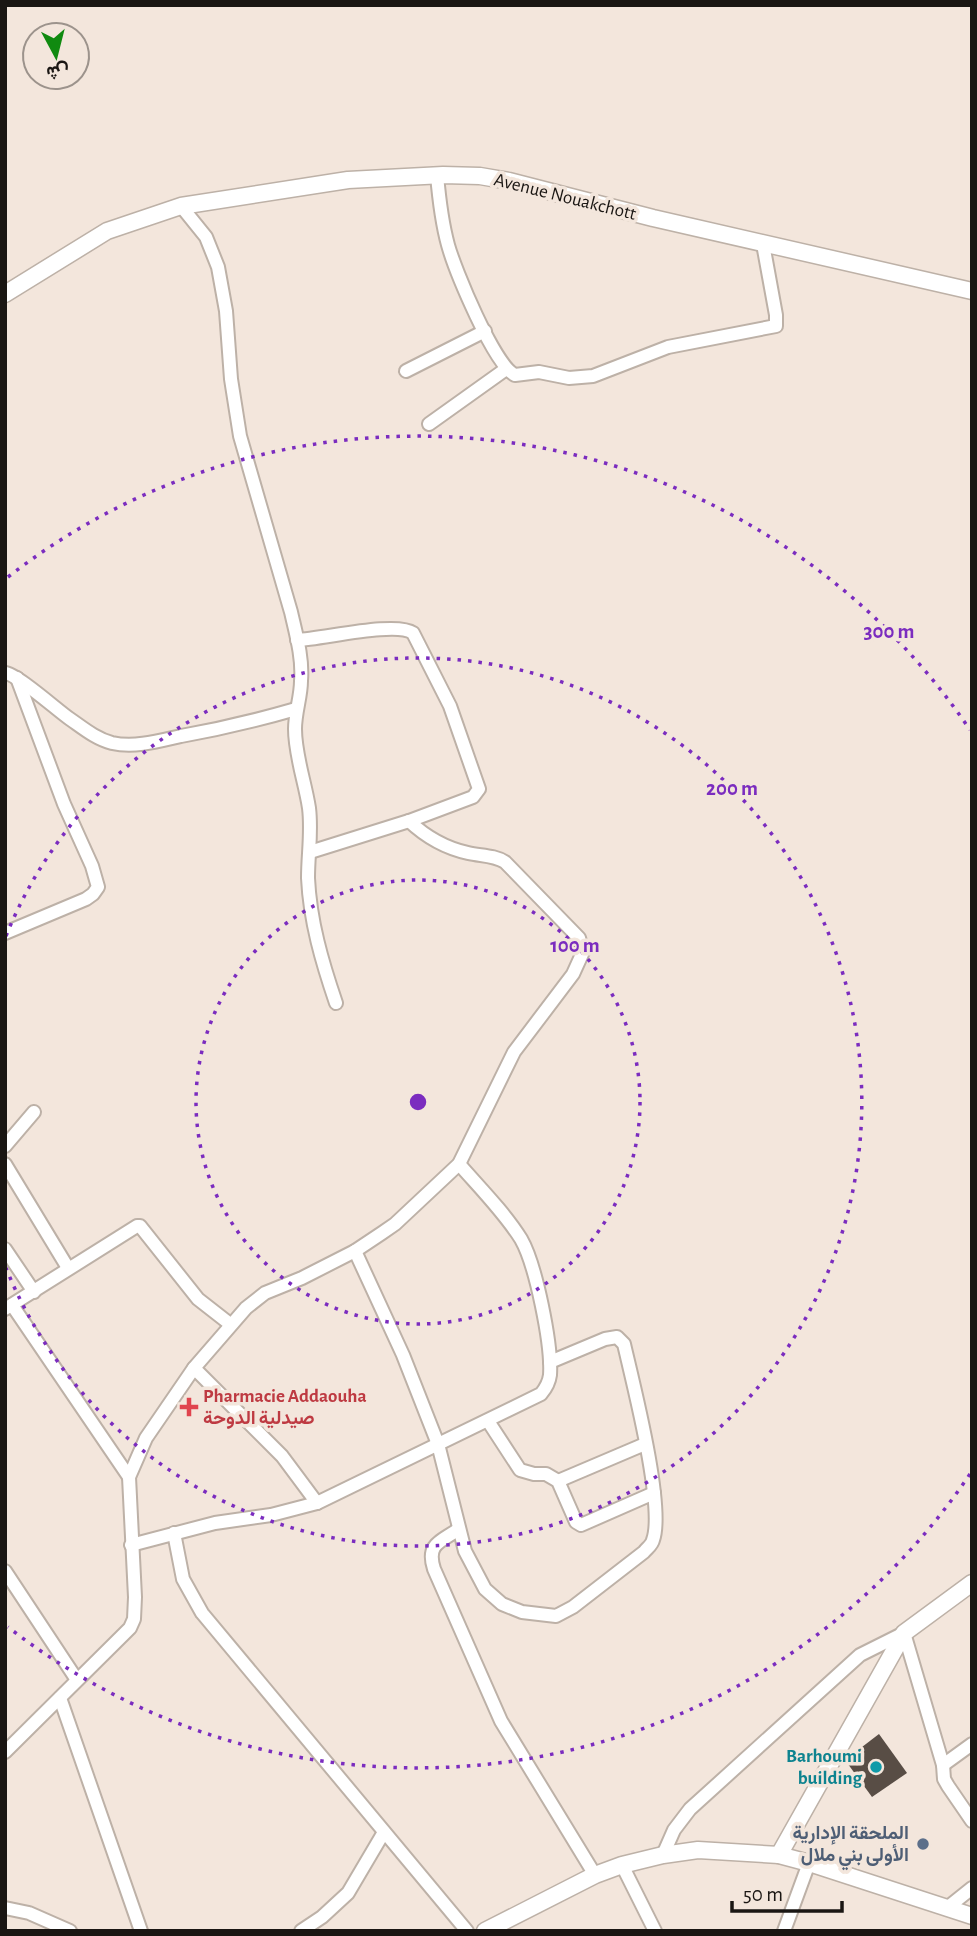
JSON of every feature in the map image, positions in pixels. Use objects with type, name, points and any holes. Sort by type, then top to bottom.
[{"type":"street","name":"Avenue Nouakchott","points":[[5,294],[107,231],[181,206],[348,180],[437,175],[480,176],[509,181],[653,218],[972,291]]},
{"type":"street","points":[[437,175],[448,246],[485,331],[506,369],[515,375],[540,372],[569,378],[583,377],[608,372],[642,355],[668,347],[776,326],[763,244]]},
{"type":"street","points":[[181,206],[206,237],[218,267],[226,311],[231,379],[240,436],[297,640],[301,683],[295,731],[309,808],[308,877],[312,916],[321,958],[336,1003]]},
{"type":"street","points":[[406,371],[485,331]]},
{"type":"street","points":[[429,425],[506,369]]},
{"type":"street","points":[[297,640],[392,628],[408,630],[418,641],[450,706],[479,789],[473,797],[409,821],[310,852]]},
{"type":"street","points":[[11,675],[78,724],[111,743],[148,743],[263,719],[296,709]]},
{"type":"street","points":[[5,933],[86,899],[98,887],[92,866],[11,675]]},
{"type":"street","points":[[5,1752],[120,1641],[134,1619],[129,1477],[146,1438],[194,1368],[230,1324],[265,1293],[355,1251],[395,1224],[459,1164],[514,1052],[573,974],[583,952],[579,938],[505,862],[494,856],[470,853],[442,844],[409,821]]},
{"type":"street","points":[[5,1146],[34,1112]]},
{"type":"street","points":[[5,1164],[68,1268]]},
{"type":"street","points":[[131,1545],[215,1523],[271,1515],[317,1503],[541,1394],[547,1387],[550,1362],[537,1280],[521,1239],[459,1164]]},
{"type":"street","points":[[129,1477],[9,1307],[68,1268],[141,1226],[198,1299],[230,1324]]},
{"type":"street","points":[[5,1249],[34,1292]]},
{"type":"street","points":[[355,1251],[403,1355],[438,1444],[466,1551],[485,1589],[502,1604],[522,1612],[556,1616],[572,1607],[644,1552],[653,1542],[656,1515],[645,1444],[621,1339],[605,1339],[550,1362]]},
{"type":"street","points":[[194,1368],[282,1456],[317,1503]]},
{"type":"street","points":[[488,1421],[520,1470],[546,1475],[558,1481],[576,1522],[581,1524],[654,1493]]},
{"type":"street","points":[[558,1481],[645,1444]]},
{"type":"street","points":[[459,1529],[432,1548],[430,1554],[434,1569],[501,1721],[595,1875]]},
{"type":"street","points":[[174,1533],[183,1579],[202,1613],[467,1931]]},
{"type":"street","points":[[5,1571],[77,1680]]},
{"type":"street","points":[[663,1855],[674,1829],[690,1809],[860,1655],[904,1633],[972,1583]]},
{"type":"street","points":[[904,1633],[943,1765],[944,1779],[972,1821]]},
{"type":"street","points":[[779,1855],[904,1633]]},
{"type":"street","points":[[60,1698],[141,1931]]},
{"type":"street","points":[[943,1765],[972,1744]]},
{"type":"street","points":[[301,1931],[322,1917],[348,1893],[384,1832]]},
{"type":"street","points":[[485,1931],[595,1875],[663,1855],[698,1850],[779,1855],[972,1916]]},
{"type":"street","points":[[784,1931],[809,1863]]},
{"type":"street","points":[[622,1865],[655,1931]]},
{"type":"street","points":[[947,1908],[972,1888]]},
{"type":"street","points":[[5,1908],[29,1913],[70,1931]]},
{"type":"building","name":"Barhoumi building","points":[[879,1734],[907,1773],[872,1797],[845,1760]]},
{"type":"place","name":"Pharmacie Addaouha صيدلية الدوحة","points":[[189,1407]]},
{"type":"place","name":"Barhoumi building","points":[[876,1767]]},
{"type":"place","name":"الملحقة الإدارية الأولى بني ملال","points":[[923,1844]]}]
